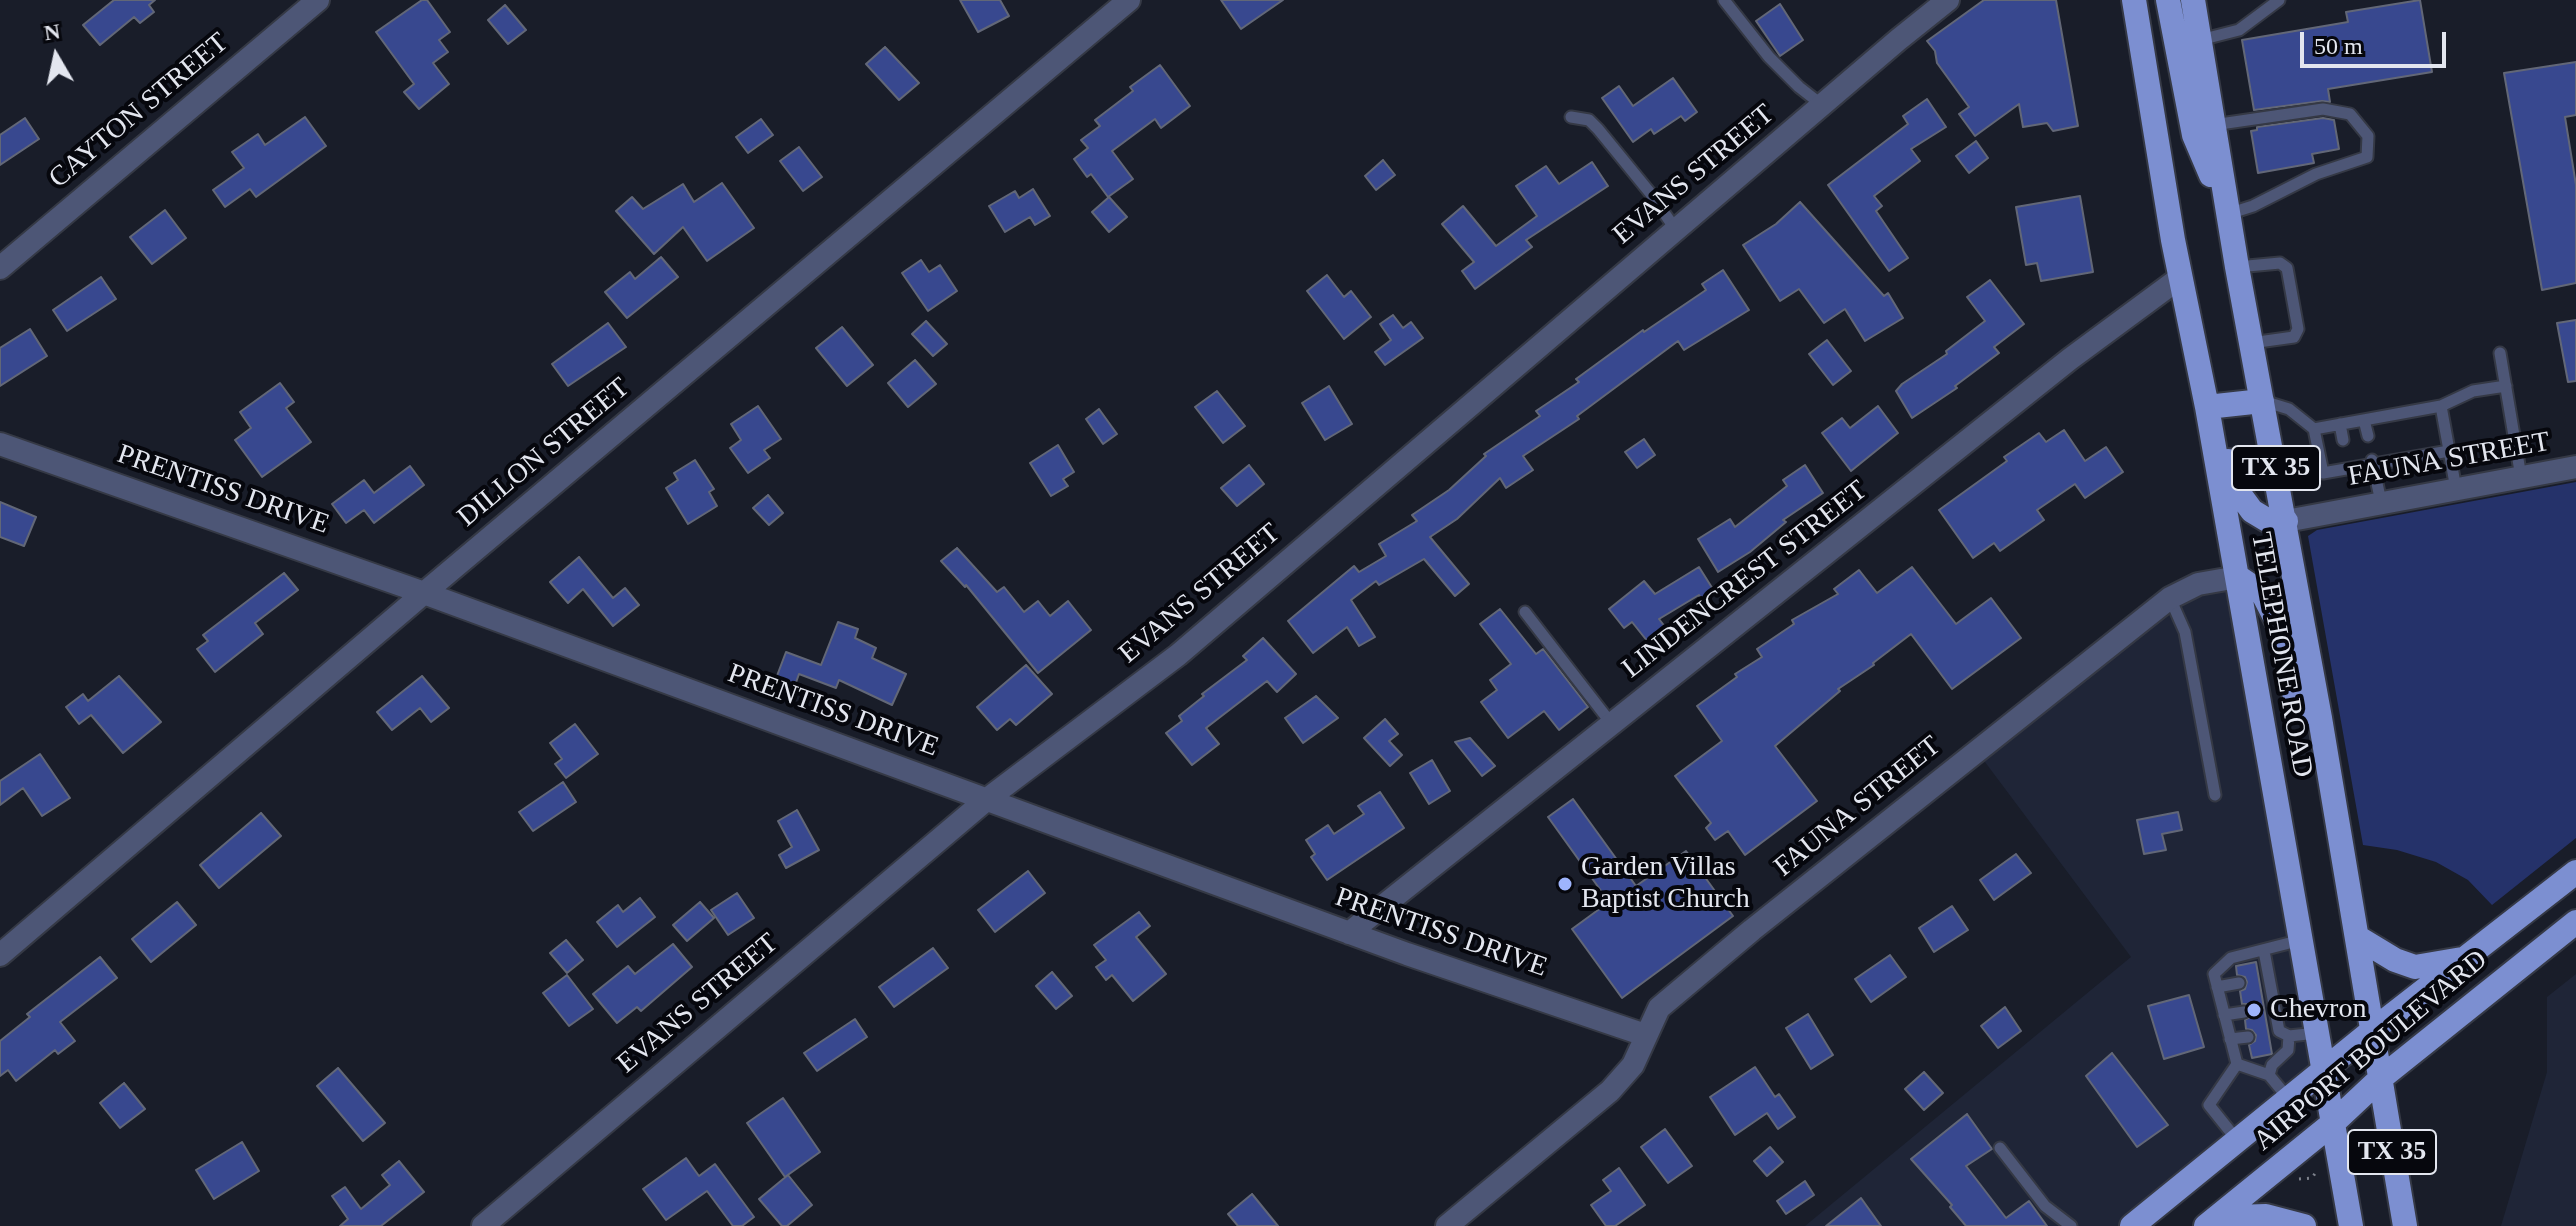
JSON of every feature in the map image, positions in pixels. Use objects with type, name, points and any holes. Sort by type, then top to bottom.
[{"type":"main road","name":"TELEPHONE ROAD","points":[[2134,0],[2351,1226]]},
{"type":"main road","points":[[2168,0],[2194,135],[2228,214]]},
{"type":"main road","name":"TELEPHONE ROAD","points":[[2193,0],[2237,267],[2286,521],[2405,1226]]},
{"type":"main road","points":[[2262,401],[2207,407],[2241,496],[2252,511],[2267,520],[2286,521]]},
{"type":"main road","points":[[2238,577],[2263,594],[2279,625],[2295,697],[2320,718]]},
{"type":"main road","name":"AIRPORT BOULEVARD","points":[[2132,1226],[2324,1069],[2576,872]]},
{"type":"main road","name":"AIRPORT BOULEVARD","points":[[2206,1226],[2333,1123],[2381,1078],[2576,922]]},
{"type":"main road","points":[[2357,937],[2395,960],[2415,967],[2468,958]]},
{"type":"main road","points":[[2217,1226],[2236,1217],[2266,1216],[2304,1226]]},
{"type":"street","name":"CAYTON STREET","points":[[0,268],[318,0]]},
{"type":"street","name":"DILLON STREET","points":[[0,955],[424,593],[1129,0]]},
{"type":"street","name":"EVANS STREET","points":[[483,1226],[986,800],[1178,655],[1948,0]]},
{"type":"street","name":"LINDENCREST STREET","points":[[1349,933],[2070,359],[2181,277]]},
{"type":"street","name":"PRENTISS DRIVE","points":[[0,444],[424,593],[1349,933],[1645,1035]]},
{"type":"street","name":"FAUNA STREET","points":[[2286,521],[2576,467]]},
{"type":"street","name":"FAUNA STREET","points":[[1447,1226],[1610,1091],[1633,1065],[1659,1008],[1694,979],[2170,598],[2198,584],[2238,577]]},
{"type":"lane","points":[[1724,0],[1769,57],[1822,105]]},
{"type":"lane","points":[[2199,40],[2239,30],[2279,0]]},
{"type":"lane","points":[[2212,125],[2323,109],[2350,114],[2368,136],[2367,157],[2316,174],[2253,206],[2228,214]]},
{"type":"lane","points":[[1571,117],[1589,120],[1598,129],[1676,230]]},
{"type":"lane","points":[[2237,267],[2280,263],[2287,268],[2298,329],[2294,337],[2251,343]]},
{"type":"lane","points":[[2500,353],[2521,477]]},
{"type":"lane","points":[[2314,429],[2441,406],[2473,391],[2506,386]]},
{"type":"lane","points":[[2262,401],[2289,409],[2314,429],[2323,473],[2398,456],[2449,451]]},
{"type":"lane","points":[[2441,406],[2456,489]]},
{"type":"lane","points":[[2390,415],[2393,431]]},
{"type":"lane","points":[[2364,420],[2368,436]]},
{"type":"lane","points":[[2340,424],[2343,440]]},
{"type":"lane","points":[[2373,461],[2381,502]]},
{"type":"lane","points":[[2170,598],[2185,632],[2215,795]]},
{"type":"lane","points":[[1525,612],[1611,723]]},
{"type":"lane","points":[[2237,1140],[2209,1105],[2237,1064],[2214,974],[2231,958],[2301,940]]},
{"type":"lane","points":[[2264,951],[2264,979],[2269,1008],[2288,1050],[2272,1065],[2269,1075]]},
{"type":"lane","points":[[2217,987],[2239,983]]},
{"type":"lane","points":[[2224,1015],[2244,1012]]},
{"type":"lane","points":[[2279,1034],[2317,1033]]},
{"type":"lane","points":[[2230,1039],[2248,1037]]},
{"type":"lane","points":[[2237,1064],[2269,1075],[2288,1098]]},
{"type":"lane","points":[[2000,1148],[2045,1206],[2071,1226]]},
{"type":"shaded area","points":[[2576,482],[2576,838],[2492,905],[2468,880],[2436,862],[2397,850],[2363,845],[2308,536],[2317,530]]},
{"type":"shaded area","points":[[2238,577],[2324,1069],[2130,1226],[1805,1226],[2131,957],[1976,750],[2170,598]]},
{"type":"shaded area","points":[[2576,974],[2576,1226],[2501,1226],[2547,1072],[2547,997]]},
{"type":"building","points":[[114,0],[155,0],[149,5],[154,12],[140,23],[134,17],[100,45],[83,25]]},
{"type":"building","points":[[422,0],[427,0],[450,32],[439,40],[448,52],[433,63],[449,84],[419,109],[404,92],[414,84],[376,32]]},
{"type":"building","points":[[960,0],[1000,0],[1009,16],[978,32]]},
{"type":"building","points":[[1221,0],[1283,0],[1241,29]]},
{"type":"building","points":[[1984,0],[2056,0],[2078,126],[2053,131],[2047,123],[2023,127],[2019,104],[1975,136],[1959,114],[1969,107],[1937,63],[1935,51],[1927,41]]},
{"type":"building","points":[[2420,0],[2432,72],[2328,89],[2330,102],[2254,110],[2242,40],[2348,22],[2346,12]]},
{"type":"building","points":[[1780,4],[1803,40],[1780,56],[1756,21]]},
{"type":"building","points":[[505,5],[526,30],[508,44],[488,20]]},
{"type":"building","points":[[885,47],[919,83],[899,100],[866,64]]},
{"type":"building","points":[[2576,62],[2576,115],[2565,117],[2576,185],[2576,283],[2542,290],[2504,73]]},
{"type":"building","points":[[1160,65],[1190,106],[1161,128],[1155,119],[1112,151],[1133,179],[1108,197],[1091,174],[1087,177],[1074,159],[1088,148],[1081,140],[1100,126],[1095,120],[1133,91],[1130,87]]},
{"type":"building","points":[[1673,78],[1697,112],[1685,121],[1681,116],[1654,134],[1651,129],[1633,142],[1602,98],[1619,86],[1633,106]]},
{"type":"building","points":[[1927,99],[1946,127],[1911,149],[1920,161],[1874,196],[1882,206],[1876,211],[1908,258],[1889,271],[1828,185],[1908,124],[1903,116]]},
{"type":"building","points":[[305,117],[326,146],[256,197],[250,189],[225,207],[213,190],[244,168],[232,152],[258,134],[265,145]]},
{"type":"building","points":[[25,118],[39,139],[0,165],[0,135]]},
{"type":"building","points":[[2323,118],[2334,120],[2339,149],[2312,154],[2314,163],[2258,173],[2251,131],[2257,130],[2257,127]]},
{"type":"building","points":[[761,119],[773,135],[748,153],[736,137]]},
{"type":"building","points":[[1976,141],[1988,158],[1969,173],[1956,156]]},
{"type":"building","points":[[799,147],[822,177],[803,191],[780,161]]},
{"type":"building","points":[[1383,160],[1395,175],[1376,190],[1365,176]]},
{"type":"building","points":[[1592,162],[1608,186],[1526,240],[1532,247],[1475,289],[1462,271],[1474,262],[1442,224],[1463,206],[1496,246],[1537,216],[1516,186],[1546,166],[1559,184]]},
{"type":"building","points":[[722,183],[754,228],[707,261],[683,227],[654,254],[616,211],[632,197],[643,209],[683,184],[694,202]]},
{"type":"building","points":[[1033,189],[1050,216],[1035,225],[1030,217],[1005,232],[989,206],[1015,191],[1019,198]]},
{"type":"building","points":[[2080,196],[2093,272],[2041,281],[2037,263],[2026,265],[2016,207]]},
{"type":"building","points":[[1109,197],[1127,217],[1109,232],[1092,212]]},
{"type":"building","points":[[1800,202],[1884,296],[1888,293],[1903,318],[1865,341],[1845,309],[1824,323],[1799,289],[1780,301],[1743,245],[1776,224]]},
{"type":"building","points":[[165,210],[186,238],[152,264],[130,237]]},
{"type":"building","points":[[661,257],[678,277],[627,318],[605,292],[630,272],[635,279]]},
{"type":"building","points":[[921,260],[929,272],[940,265],[957,291],[928,311],[902,273]]},
{"type":"building","points":[[1723,270],[1749,310],[1684,350],[1678,341],[1577,416],[1579,419],[1523,456],[1533,470],[1506,488],[1500,478],[1457,519],[1430,537],[1469,584],[1455,596],[1424,559],[1379,585],[1376,581],[1351,600],[1375,637],[1359,646],[1347,627],[1313,653],[1288,621],[1354,566],[1359,572],[1386,556],[1379,544],[1417,521],[1412,515],[1449,490],[1486,456],[1484,454],[1540,416],[1536,411],[1579,382],[1576,379],[1643,330],[1706,290],[1702,284]]},
{"type":"building","points":[[1327,275],[1344,297],[1351,291],[1371,317],[1344,339],[1307,291]]},
{"type":"building","points":[[101,277],[116,299],[67,331],[53,310]]},
{"type":"building","points":[[1990,280],[2024,324],[1994,347],[1999,353],[1955,386],[1957,388],[1912,418],[1896,391],[1947,354],[1946,351],[1985,321],[1967,297]]},
{"type":"building","points":[[1393,315],[1403,328],[1411,322],[1423,338],[1385,365],[1375,352],[1391,340],[1380,324]]},
{"type":"building","points":[[2576,320],[2576,381],[2568,382],[2557,323]]},
{"type":"building","points":[[926,321],[947,344],[933,356],[912,334]]},
{"type":"building","points":[[608,323],[626,347],[568,386],[552,364]]},
{"type":"building","points":[[842,327],[873,365],[847,386],[816,348]]},
{"type":"building","points":[[30,329],[47,356],[0,386],[0,348]]},
{"type":"building","points":[[1827,340],[1851,371],[1833,385],[1809,354]]},
{"type":"building","points":[[915,360],[936,384],[908,407],[888,383]]},
{"type":"building","points":[[280,383],[294,402],[286,408],[311,442],[262,477],[235,440],[251,428],[240,412]]},
{"type":"building","points":[[1329,386],[1352,424],[1325,440],[1302,403]]},
{"type":"building","points":[[1217,391],[1245,426],[1223,443],[1195,407]]},
{"type":"building","points":[[758,406],[781,439],[764,450],[770,458],[748,473],[730,448],[741,440],[731,424]]},
{"type":"building","points":[[1878,406],[1898,433],[1851,471],[1822,433],[1842,418],[1850,428]]},
{"type":"building","points":[[1099,409],[1117,434],[1103,444],[1086,419]]},
{"type":"building","points":[[2064,430],[2085,461],[2106,447],[2123,472],[2085,498],[2075,484],[2037,510],[2044,520],[2000,551],[1994,543],[1973,558],[1939,510],[2007,461],[2004,457],[2039,433],[2046,442]]},
{"type":"building","points":[[1644,439],[1655,455],[1637,468],[1625,452]]},
{"type":"building","points":[[1058,445],[1074,472],[1063,479],[1068,486],[1051,496],[1030,463]]},
{"type":"building","points":[[695,460],[714,489],[709,492],[717,506],[688,524],[666,488],[678,480],[674,473]]},
{"type":"building","points":[[1249,465],[1264,484],[1237,506],[1221,488]]},
{"type":"building","points":[[1805,465],[1823,493],[1783,520],[1786,522],[1750,552],[1718,572],[1698,539],[1730,519],[1735,527],[1787,486],[1783,480]]},
{"type":"building","points":[[410,466],[424,485],[374,523],[364,510],[346,523],[332,504],[364,480],[374,493]]},
{"type":"building","points":[[768,495],[783,513],[769,525],[753,508]]},
{"type":"building","points":[[0,502],[36,517],[24,546],[0,537]]},
{"type":"building","points":[[957,548],[997,592],[1004,587],[1024,612],[1038,601],[1050,616],[1068,601],[1091,630],[1038,673],[966,585],[941,561]]},
{"type":"building","points":[[579,557],[613,598],[625,588],[639,605],[613,626],[583,589],[568,603],[550,582]]},
{"type":"building","points":[[1699,567],[1716,594],[1703,601],[1699,595],[1659,619],[1666,628],[1648,642],[1632,622],[1624,628],[1609,609],[1644,581],[1655,594]]},
{"type":"building","points":[[1912,567],[1956,624],[1991,598],[2021,638],[1952,689],[1911,634],[1874,665],[1838,689],[1840,691],[1775,746],[1817,801],[1745,855],[1728,831],[1715,840],[1706,828],[1711,823],[1675,776],[1722,741],[1697,706],[1737,677],[1735,674],[1762,657],[1757,649],[1794,624],[1792,620],[1838,594],[1834,589],[1859,570],[1877,593]]},
{"type":"building","points":[[284,573],[298,590],[255,623],[263,634],[215,672],[197,649],[208,641],[203,635]]},
{"type":"building","points":[[1500,609],[1536,654],[1543,649],[1588,707],[1559,730],[1544,711],[1508,738],[1481,702],[1497,690],[1490,680],[1511,664],[1480,624]]},
{"type":"building","points":[[838,622],[858,629],[855,638],[876,648],[872,658],[906,674],[892,705],[839,680],[836,688],[799,674],[794,688],[775,681],[786,652],[821,665]]},
{"type":"building","points":[[1263,638],[1296,674],[1277,692],[1267,681],[1206,728],[1219,744],[1192,765],[1166,733],[1182,721],[1179,716],[1204,696],[1202,694],[1247,660],[1243,656]]},
{"type":"building","points":[[1026,665],[1052,694],[1016,725],[1010,719],[997,730],[977,707]]},
{"type":"building","points":[[119,676],[161,722],[123,753],[91,715],[79,724],[66,707],[83,694],[88,701]]},
{"type":"building","points":[[422,676],[449,708],[431,722],[420,708],[392,730],[377,712]]},
{"type":"building","points":[[1316,696],[1338,718],[1303,743],[1285,718]]},
{"type":"building","points":[[1385,719],[1398,734],[1389,741],[1402,755],[1390,766],[1364,738]]},
{"type":"building","points":[[575,724],[598,754],[566,778],[555,764],[562,759],[550,743]]},
{"type":"building","points":[[1470,738],[1495,766],[1482,776],[1455,742]]},
{"type":"building","points":[[40,754],[70,798],[42,816],[23,788],[0,805],[0,781]]},
{"type":"building","points":[[1432,760],[1450,791],[1429,804],[1410,773]]},
{"type":"building","points":[[563,782],[576,802],[533,831],[519,812]]},
{"type":"building","points":[[1380,792],[1404,828],[1327,880],[1311,857],[1315,854],[1306,840],[1328,825],[1334,834],[1364,814],[1358,806]]},
{"type":"building","points":[[1573,799],[1636,886],[1686,851],[1733,916],[1622,998],[1572,929],[1609,902],[1548,817]]},
{"type":"building","points":[[797,810],[819,850],[786,868],[779,855],[792,847],[778,821]]},
{"type":"building","points":[[2178,812],[2182,830],[2162,834],[2166,850],[2144,854],[2137,820]]},
{"type":"building","points":[[261,813],[281,836],[219,888],[200,865]]},
{"type":"building","points":[[2016,854],[2031,873],[1994,900],[1980,880]]},
{"type":"building","points":[[1028,871],[1045,893],[995,932],[978,910]]},
{"type":"building","points":[[737,893],[754,918],[728,935],[711,910]]},
{"type":"building","points":[[640,898],[655,917],[617,947],[597,922],[618,905],[623,912]]},
{"type":"building","points":[[177,902],[196,925],[151,962],[132,939]]},
{"type":"building","points":[[700,902],[714,918],[687,941],[673,925]]},
{"type":"building","points":[[1952,906],[1968,930],[1934,952],[1919,928]]},
{"type":"building","points":[[1139,912],[1150,926],[1136,937],[1166,974],[1133,1001],[1112,975],[1106,980],[1096,967],[1106,960],[1094,945]]},
{"type":"building","points":[[566,940],[583,960],[567,973],[550,953]]},
{"type":"building","points":[[673,944],[692,967],[641,1011],[637,1007],[617,1023],[593,994],[628,966],[635,974]]},
{"type":"building","points":[[933,948],[948,968],[894,1007],[879,987]]},
{"type":"building","points":[[1890,955],[1906,977],[1871,1002],[1855,979]]},
{"type":"building","points":[[100,957],[117,978],[60,1022],[75,1041],[58,1054],[55,1050],[16,1081],[8,1070],[0,1076],[0,1041],[30,1017],[27,1014]]},
{"type":"building","name":"Chevron","points":[[2256,962],[2272,1054],[2252,1058],[2249,1045],[2255,1041],[2256,1035],[2246,1029],[2245,1020],[2252,1016],[2252,1010],[2248,1004],[2242,1004],[2240,991],[2245,989],[2247,982],[2245,977],[2237,975],[2236,966]]},
{"type":"building","points":[[1052,972],[1072,996],[1056,1009],[1036,986]]},
{"type":"building","points":[[567,975],[593,1009],[569,1026],[543,993]]},
{"type":"building","points":[[2189,995],[2204,1047],[2164,1059],[2148,1006]]},
{"type":"building","points":[[2005,1007],[2021,1031],[1998,1048],[1981,1026]]},
{"type":"building","points":[[1808,1014],[1833,1055],[1811,1069],[1786,1028]]},
{"type":"building","points":[[855,1019],[867,1037],[817,1071],[804,1053]]},
{"type":"building","points":[[2112,1053],[2168,1125],[2137,1147],[2086,1076]]},
{"type":"building","points":[[1755,1067],[1775,1097],[1779,1094],[1795,1117],[1778,1129],[1767,1113],[1735,1135],[1710,1097]]},
{"type":"building","points":[[338,1068],[385,1123],[363,1141],[317,1086]]},
{"type":"building","points":[[1924,1072],[1943,1093],[1924,1110],[1905,1089]]},
{"type":"building","points":[[124,1083],[145,1109],[120,1128],[100,1103]]},
{"type":"building","points":[[783,1098],[820,1152],[785,1177],[747,1123]]},
{"type":"building","points":[[1967,1114],[1992,1149],[1966,1166],[2006,1218],[2029,1201],[2047,1226],[1966,1226],[1950,1207],[1952,1205],[1911,1159]]},
{"type":"building","points":[[1665,1129],[1692,1166],[1668,1183],[1641,1147]]},
{"type":"building","points":[[242,1142],[259,1171],[214,1199],[196,1170]]},
{"type":"building","points":[[1770,1147],[1783,1162],[1767,1176],[1754,1161]]},
{"type":"building","points":[[686,1158],[699,1176],[715,1164],[754,1217],[742,1226],[733,1226],[707,1191],[666,1220],[643,1189]]},
{"type":"building","points":[[399,1161],[424,1192],[381,1226],[340,1226],[348,1219],[332,1196],[345,1187],[361,1209],[390,1185],[382,1175]]},
{"type":"building","points":[[1619,1168],[1645,1205],[1615,1226],[1606,1226],[1591,1205],[1611,1191],[1603,1180]]},
{"type":"building","points":[[788,1175],[812,1205],[787,1226],[782,1226],[759,1199]]},
{"type":"building","points":[[1805,1181],[1814,1195],[1786,1214],[1777,1201]]},
{"type":"building","points":[[1252,1194],[1278,1226],[1238,1226],[1228,1214]]},
{"type":"building","points":[[1861,1198],[1881,1226],[1826,1226]]},
{"type":"place","name":"Garden Villas Baptist Church","points":[[1565,884]]},
{"type":"place","name":"Chevron","points":[[2254,1010]]}]
